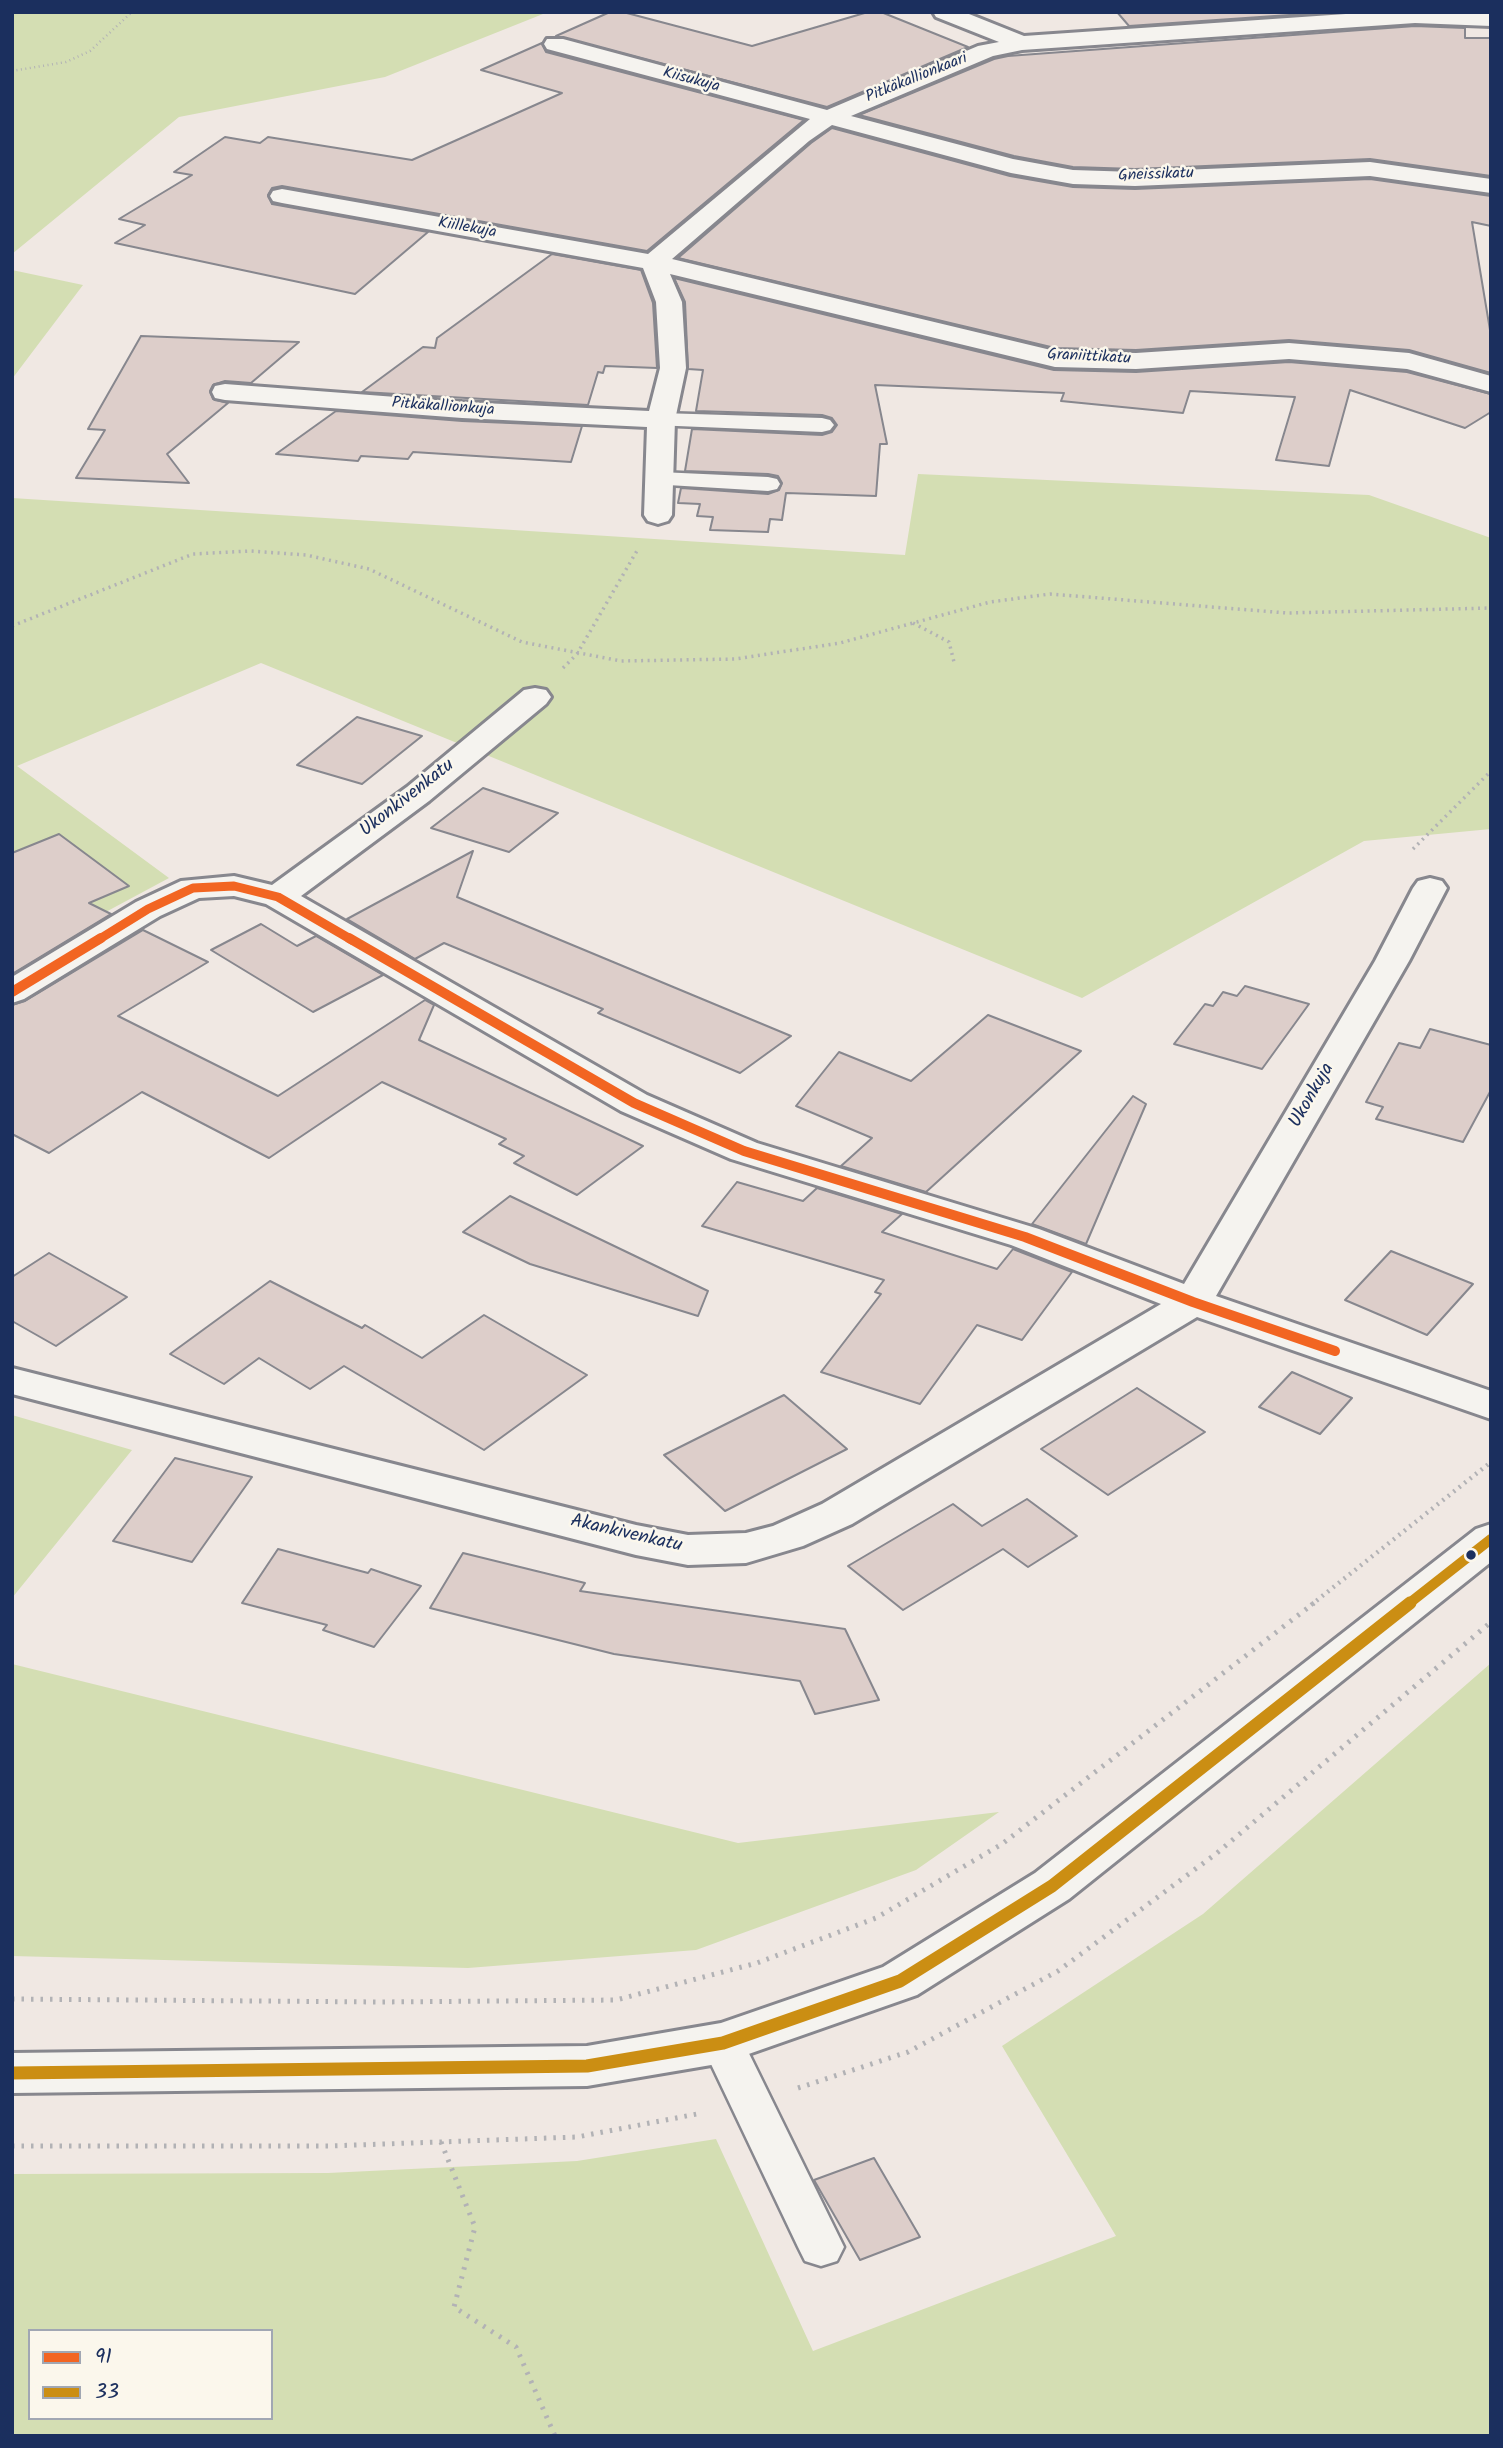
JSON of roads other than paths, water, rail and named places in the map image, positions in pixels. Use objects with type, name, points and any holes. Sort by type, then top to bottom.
[{"type":"street","points":[[944,12],[1022,43]]},
{"type":"street","name":"Pitkäkallionkaari","points":[[653,262],[801,136],[827,118],[986,51],[1022,43],[1415,16],[1491,19]]},
{"type":"street","name":"Kiisukuja","points":[[555,44],[827,118]]},
{"type":"street","name":"Gneissikatu","points":[[827,118],[1011,166],[1073,177],[1135,179],[1370,169],[1491,186]]},
{"type":"street","name":"Kiillekuja","points":[[282,196],[653,262]]},
{"type":"street","points":[[653,262],[669,302],[673,368],[661,420],[658,515]]},
{"type":"street","name":"Graniittikatu","points":[[653,262],[1055,359],[1136,360],[1289,351],[1409,361],[1491,384]]},
{"type":"street","name":"Pitkäkallionkuja","points":[[225,393],[462,410],[661,420]]},
{"type":"street","name":"Ukonkivenkatu","points":[[278,897],[418,794],[535,698]]},
{"type":"street","points":[[12,992],[148,909],[192,888],[234,886],[278,897],[634,1103],[744,1151],[1025,1237],[1193,1302],[1491,1406]]},
{"type":"street","name":"Ukonkuja","points":[[1193,1302],[1392,961],[1430,888]]},
{"type":"street","name":"Akankivenkatu","points":[[12,1381],[636,1540],[688,1550],[746,1548],[788,1536],[837,1514],[1193,1302]]},
{"type":"street","points":[[12,2073],[587,2066],[723,2043],[900,1981],[1052,1886],[1491,1539]]},
{"type":"lane","points":[[661,420],[822,425]]},
{"type":"lane","points":[[660,479],[768,484]]},
{"type":"lane","points":[[723,2043],[821,2247]]}]
